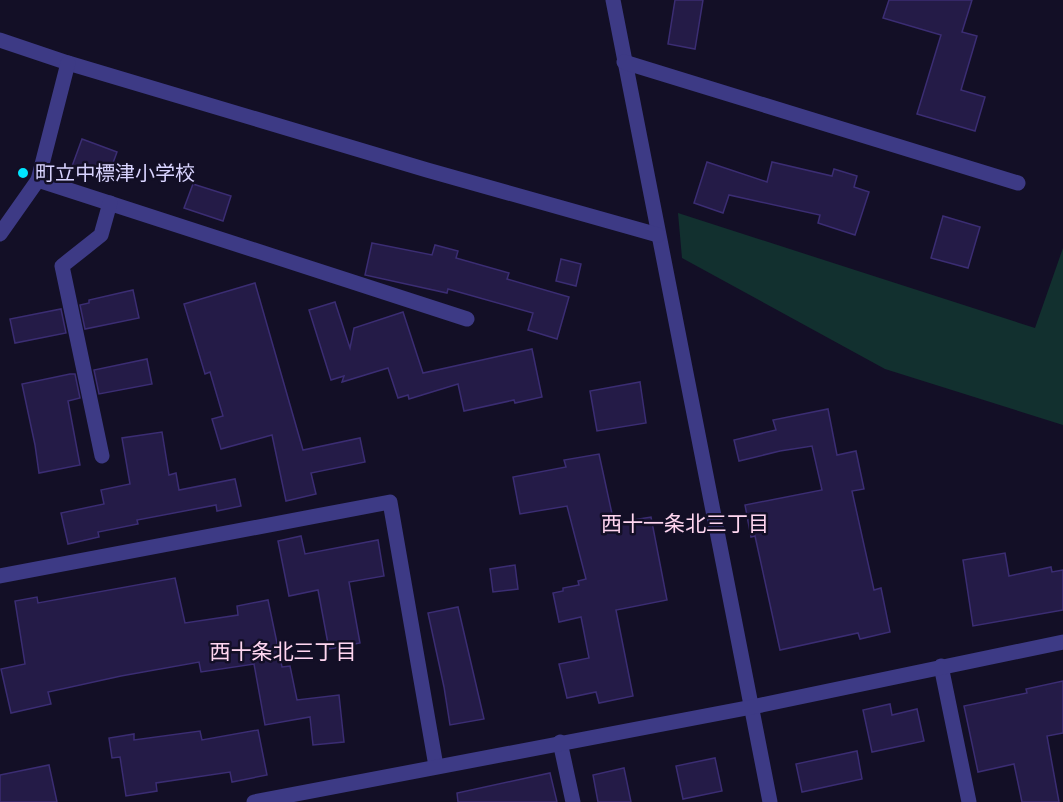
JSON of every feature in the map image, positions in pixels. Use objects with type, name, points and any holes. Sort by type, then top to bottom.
[{"type":"street","points":[[613,0],[770,802]]},
{"type":"street","points":[[0,40],[68,63],[427,170],[658,236]]},
{"type":"street","points":[[624,62],[1018,183]]},
{"type":"street","points":[[0,234],[38,180],[68,63]]},
{"type":"street","points":[[38,180],[467,319]]},
{"type":"street","points":[[102,456],[62,266],[101,235],[110,203]]},
{"type":"street","points":[[0,576],[390,502],[435,766]]},
{"type":"street","points":[[254,802],[752,707],[1063,642]]},
{"type":"street","points":[[941,666],[969,802]]},
{"type":"street","points":[[560,742],[573,802]]},
{"type":"green space","points":[[678,213],[1035,328],[1063,248],[1063,425],[885,369],[682,258]]},
{"type":"building","points":[[675,0],[703,0],[695,49],[668,44]]},
{"type":"building","points":[[889,0],[972,0],[962,32],[977,36],[961,90],[985,97],[975,131],[917,114],[941,35],[883,18]]},
{"type":"building","points":[[82,139],[117,152],[106,182],[71,169]]},
{"type":"building","points":[[707,162],[767,182],[772,162],[832,176],[834,169],[857,176],[854,187],[869,192],[855,235],[818,223],[820,215],[729,195],[723,213],[694,203]]},
{"type":"building","points":[[193,184],[231,196],[223,221],[184,208]]},
{"type":"building","points":[[943,216],[980,227],[968,268],[931,258]]},
{"type":"building","points":[[372,243],[432,255],[435,245],[458,251],[456,258],[509,273],[507,279],[569,297],[557,339],[528,330],[533,313],[448,289],[447,293],[365,275]]},
{"type":"building","points":[[561,259],[581,264],[576,286],[556,281]]},
{"type":"building","points":[[255,283],[303,450],[360,438],[365,462],[311,473],[316,494],[286,501],[272,435],[221,449],[212,419],[223,416],[210,372],[205,374],[184,304]]},
{"type":"building","points":[[133,290],[139,318],[85,329],[80,305],[89,303],[89,300]]},
{"type":"building","points":[[335,302],[350,348],[354,328],[403,312],[423,373],[532,349],[542,397],[515,403],[514,400],[464,411],[458,384],[409,399],[408,395],[398,398],[388,368],[342,382],[344,376],[331,380],[309,310]]},
{"type":"building","points":[[61,309],[66,333],[15,343],[10,319]]},
{"type":"building","points":[[147,359],[152,384],[99,394],[94,370]]},
{"type":"building","points":[[75,374],[80,398],[68,401],[80,465],[39,473],[22,384]]},
{"type":"building","points":[[640,382],[646,423],[597,431],[590,391]]},
{"type":"building","points":[[828,409],[837,455],[856,451],[864,489],[852,491],[874,590],[881,588],[890,632],[860,639],[858,633],[780,650],[755,536],[751,537],[745,505],[822,490],[812,446],[739,461],[734,440],[776,430],[773,420]]},
{"type":"building","points":[[162,432],[169,475],[176,473],[179,490],[235,479],[241,506],[217,511],[216,505],[137,520],[138,524],[98,532],[99,537],[68,544],[61,513],[104,504],[101,490],[130,484],[122,438]]},
{"type":"building","points":[[599,454],[614,523],[651,517],[667,600],[616,610],[633,696],[599,703],[596,692],[567,698],[559,664],[589,658],[581,617],[559,622],[553,593],[563,591],[563,588],[579,585],[578,581],[586,579],[567,506],[520,514],[513,477],[566,467],[564,460]]},
{"type":"building","points":[[301,536],[305,554],[378,540],[384,576],[349,582],[360,643],[329,649],[318,590],[289,596],[278,541]]},
{"type":"building","points":[[1005,553],[1009,576],[1051,567],[1052,572],[1063,570],[1063,610],[973,626],[963,560]]},
{"type":"building","points":[[515,565],[518,589],[493,592],[490,569]]},
{"type":"building","points":[[175,578],[185,623],[238,615],[237,606],[268,600],[282,667],[290,666],[297,700],[339,695],[344,742],[313,745],[310,717],[265,725],[254,664],[201,672],[199,662],[121,676],[48,692],[51,704],[11,713],[1,669],[25,664],[15,601],[37,597],[38,603]]},
{"type":"building","points":[[458,607],[484,719],[450,725],[428,613]]},
{"type":"building","points":[[1063,681],[1063,733],[1047,736],[1059,802],[1022,802],[1014,764],[978,772],[964,706],[1027,693],[1026,689]]},
{"type":"building","points":[[890,704],[892,715],[917,709],[924,741],[872,752],[863,710]]},
{"type":"building","points":[[258,730],[267,775],[232,782],[230,772],[156,783],[157,791],[126,796],[120,757],[112,758],[109,738],[134,734],[134,740],[200,731],[202,740]]},
{"type":"building","points":[[857,751],[862,779],[802,792],[796,764]]},
{"type":"building","points":[[715,758],[722,791],[683,799],[676,766]]},
{"type":"building","points":[[49,765],[57,802],[0,802],[0,775]]},
{"type":"building","points":[[624,768],[631,802],[598,802],[593,775]]},
{"type":"building","points":[[550,773],[557,802],[458,802],[457,793]]},
{"type":"place","name":"町立中標津小学校","points":[[23,173]]},
{"type":"district","name":"西十一条北三丁目","points":[[685,523]]},
{"type":"district","name":"西十条北三丁目","points":[[283,651]]}]
